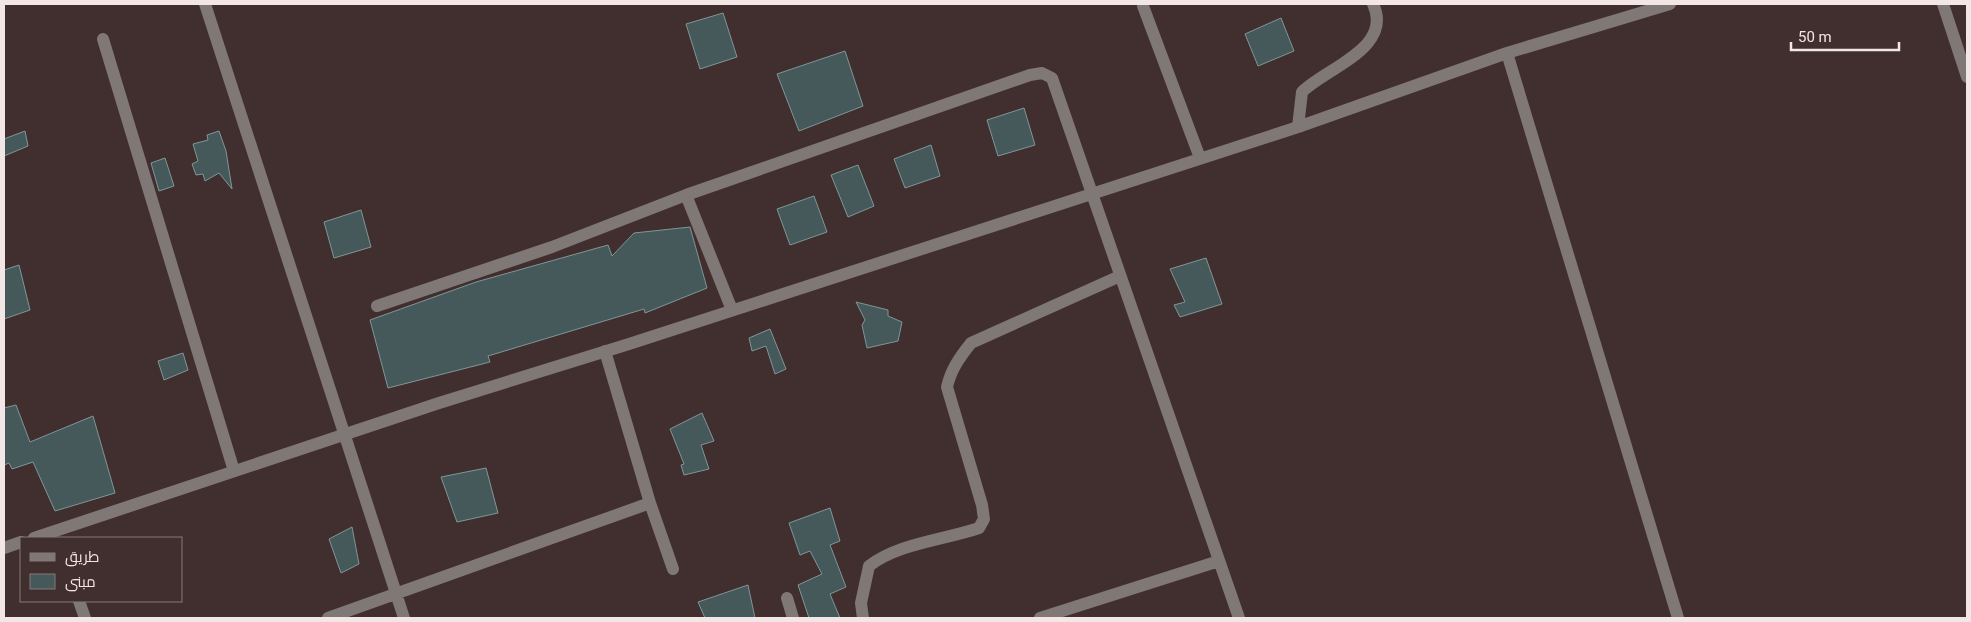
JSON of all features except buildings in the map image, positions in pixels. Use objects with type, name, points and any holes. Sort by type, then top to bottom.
[{"type":"street","points":[[205,4],[346,434],[404,618]]},
{"type":"street","points":[[1298,127],[1302,92],[1366,46],[1374,34],[1377,12],[1373,4]]},
{"type":"street","points":[[41,537],[56,535],[234,471],[346,434],[1091,192],[1298,127],[1507,53],[1670,4]]},
{"type":"street","points":[[1943,4],[1967,77]]},
{"type":"street","points":[[1143,6],[1200,158]]},
{"type":"street","points":[[103,38],[234,471]]},
{"type":"street","points":[[1507,53],[1678,618]]},
{"type":"street","points":[[377,306],[534,254],[686,195],[1030,75],[1042,73],[1052,78],[1239,618]]},
{"type":"street","points":[[686,195],[732,310]]},
{"type":"street","points":[[863,618],[862,603],[869,566],[879,558],[897,551],[980,528],[984,519],[982,504],[947,387],[950,374],[959,358],[971,343],[1120,276]]},
{"type":"street","points":[[605,351],[650,503],[673,569]]},
{"type":"street","points":[[328,618],[650,503]]},
{"type":"street","points":[[4,548],[20,542]]},
{"type":"street","points":[[1040,618],[1219,561]]},
{"type":"street","points":[[787,598],[793,618]]},
{"type":"street","points":[[79,602],[85,618]]}]
